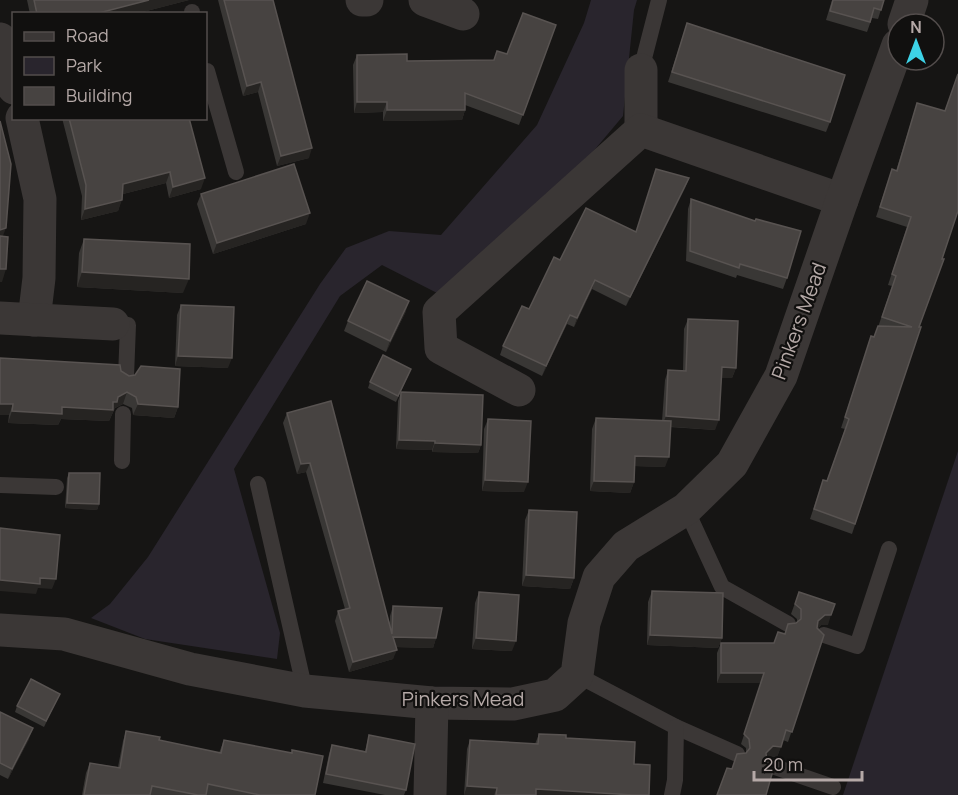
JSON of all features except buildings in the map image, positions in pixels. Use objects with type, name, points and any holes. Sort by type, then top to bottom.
[{"type":"street","points":[[362,0],[367,0]]},
{"type":"street","points":[[425,0],[463,14]]},
{"type":"street","points":[[519,390],[441,348],[439,312],[641,130],[641,70]]},
{"type":"street","name":"Pinkers Mead","points":[[0,630],[64,634],[190,669],[305,691],[432,703],[513,704],[555,695],[577,675],[584,623],[600,576],[626,546],[686,509],[732,464],[781,376],[888,72]]},
{"type":"street","points":[[25,120],[40,199],[39,278],[34,320]]},
{"type":"street","points":[[641,130],[842,200]]},
{"type":"street","points":[[0,318],[112,324]]},
{"type":"street","points":[[430,795],[432,703]]},
{"type":"lane","points":[[641,70],[659,0]]},
{"type":"lane","points":[[207,72],[236,172]]},
{"type":"lane","points":[[112,324],[128,325],[126,377]]},
{"type":"lane","points":[[122,461],[123,414]]},
{"type":"lane","points":[[258,484],[305,691]]},
{"type":"lane","points":[[0,485],[56,487]]},
{"type":"lane","points":[[686,509],[722,587],[788,624]]},
{"type":"lane","points":[[824,635],[857,646],[890,549]]},
{"type":"lane","points":[[577,675],[676,727],[737,754]]},
{"type":"lane","points":[[672,795],[675,780],[676,727]]},
{"type":"lane","points":[[772,766],[833,787]]},
{"type":"green space","points":[[591,0],[637,0],[623,116],[586,160],[439,294],[382,265],[340,296],[234,469],[280,633],[277,659],[145,639],[91,618],[110,604],[148,557],[320,284],[346,248],[389,231],[441,235],[537,125],[584,23]]},
{"type":"green space","points":[[958,451],[958,795],[843,795]]}]
